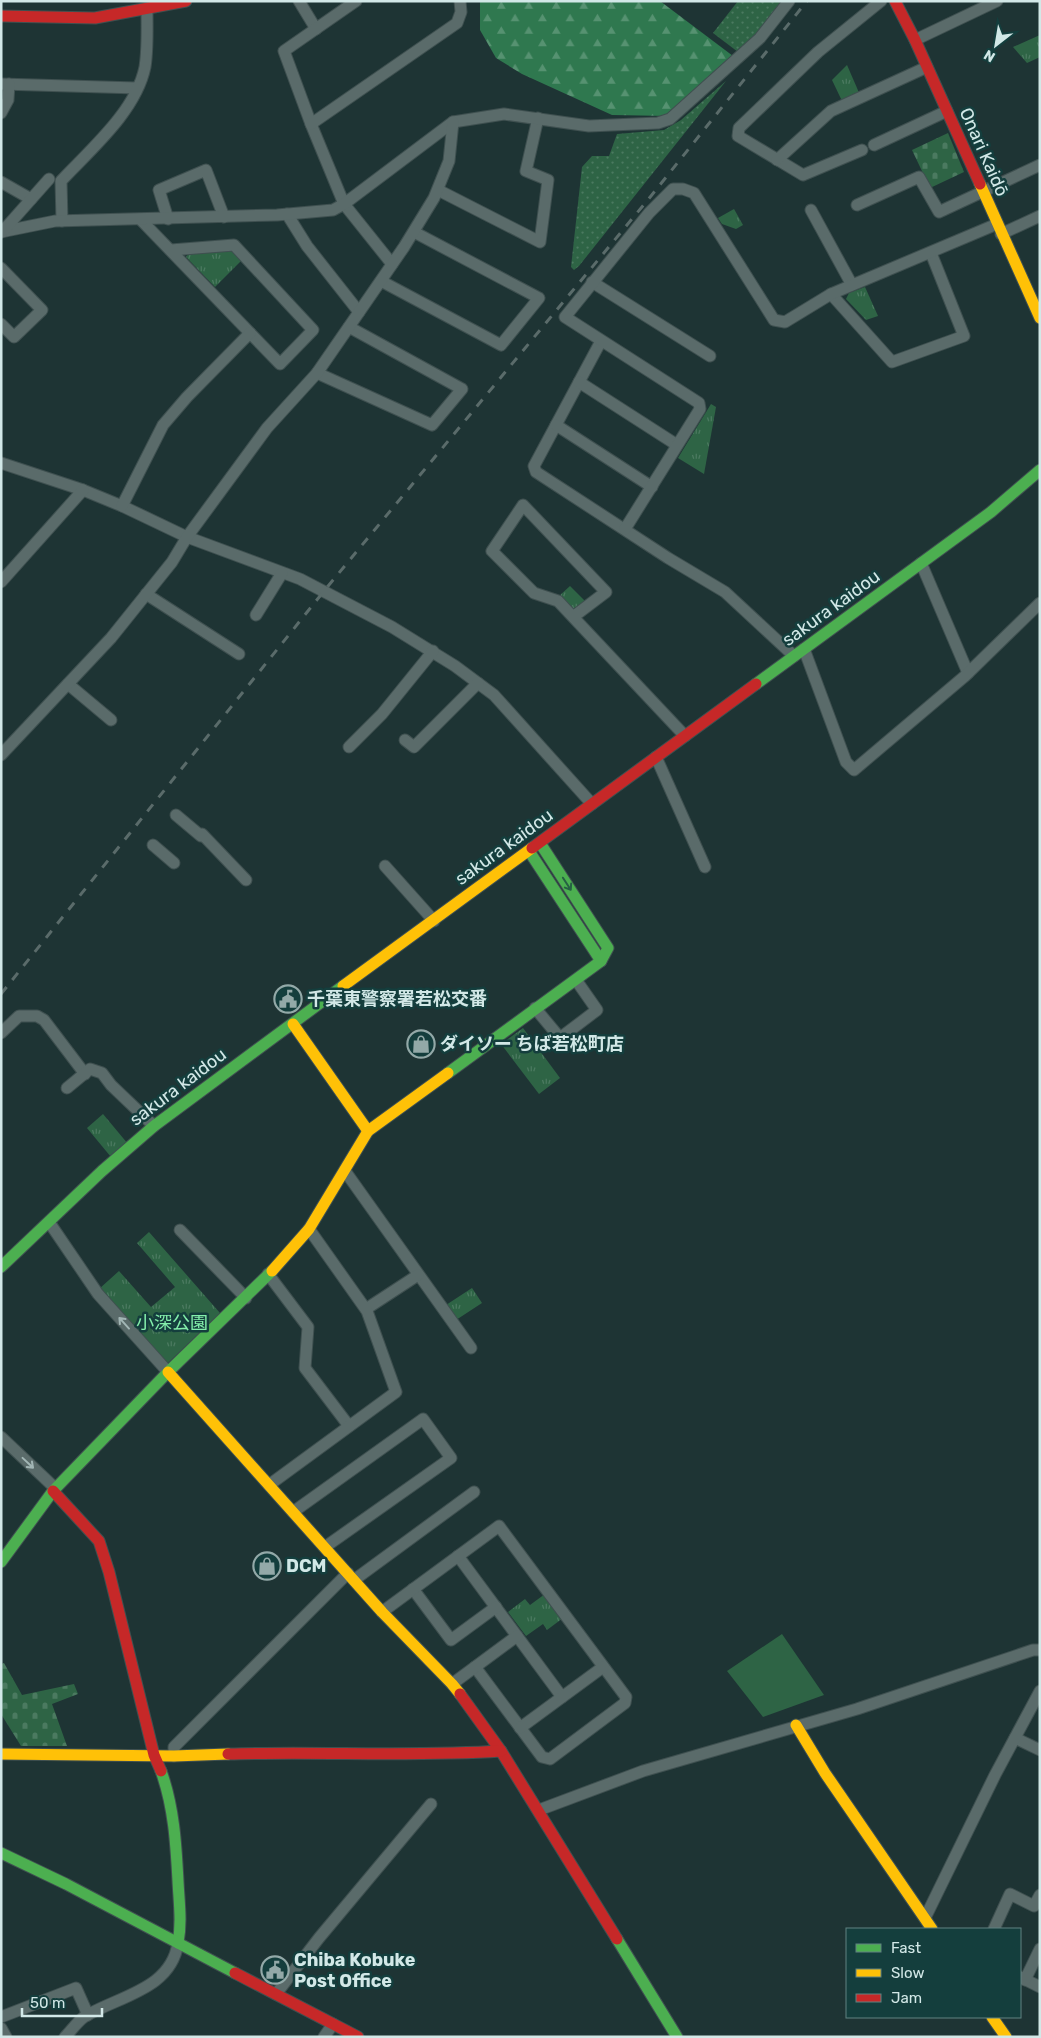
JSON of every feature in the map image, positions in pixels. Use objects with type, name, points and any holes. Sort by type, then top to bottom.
[{"type":"street","points":[[1,16],[94,18],[148,10],[186,1]]},
{"type":"street","points":[[299,1],[316,29]]},
{"type":"street","points":[[356,1],[284,51],[311,124],[344,204],[392,264]]},
{"type":"street","points":[[311,124],[457,23],[461,12],[460,1]]},
{"type":"street","points":[[1,232],[62,221],[224,217],[333,210],[344,204],[453,122],[504,114],[589,126],[658,123],[670,118],[760,38],[789,1]]},
{"type":"street","points":[[862,150],[803,176],[738,136],[739,128],[818,52],[881,1]]},
{"type":"street","name":"Onari Kaidō","points":[[895,1],[915,40],[1040,318]]},
{"type":"street","points":[[915,40],[997,1]]},
{"type":"street","points":[[62,221],[61,181],[117,121],[137,88],[144,68],[148,10]]},
{"type":"street","points":[[778,160],[831,111],[927,67]]},
{"type":"street","points":[[1,113],[8,100],[5,84],[137,88]]},
{"type":"street","points":[[874,145],[947,111]]},
{"type":"street","points":[[438,190],[540,242],[548,180],[526,171],[538,118]]},
{"type":"street","points":[[1,755],[111,638],[172,562],[186,538],[267,428],[317,373],[414,232],[438,190],[449,161],[453,122]]},
{"type":"street","points":[[862,200],[919,177],[939,212],[1040,165]]},
{"type":"street","points":[[168,219],[159,190],[206,170],[224,217]]},
{"type":"street","points":[[1,232],[49,179]]},
{"type":"street","points":[[1,182],[31,199]]},
{"type":"street","points":[[625,529],[700,409],[699,403],[565,318],[649,213],[673,189],[683,189],[694,193],[774,320],[785,322],[831,294],[852,285],[931,253],[1040,216]]},
{"type":"street","points":[[287,214],[307,246],[359,312]]},
{"type":"street","points":[[812,216],[852,285]]},
{"type":"street","points":[[141,220],[280,364],[313,330],[234,245],[171,250]]},
{"type":"street","points":[[381,281],[501,345],[539,298],[414,232]]},
{"type":"street","points":[[831,294],[892,362],[964,336],[931,253]]},
{"type":"street","points":[[1,268],[42,310],[14,337],[1,324]]},
{"type":"street","points":[[592,282],[710,356]]},
{"type":"street","points":[[317,373],[432,425],[462,389],[349,327]]},
{"type":"street","points":[[122,506],[163,425],[187,397],[250,333]]},
{"type":"street","points":[[601,341],[534,466],[536,472],[725,592],[794,656]]},
{"type":"street","points":[[579,382],[677,445]]},
{"type":"street","points":[[556,425],[652,487]]},
{"type":"street","points":[[1,463],[82,490],[122,506],[186,538],[282,573],[324,591],[433,651],[494,695],[592,804]]},
{"type":"street","name":"sakura kaidou","points":[[1,1266],[102,1170],[154,1126],[991,512],[1040,470]]},
{"type":"street","points":[[1,582],[82,490]]},
{"type":"street","points":[[573,617],[606,592],[522,505],[492,552],[534,593],[558,601],[573,617],[685,736]]},
{"type":"street","points":[[921,563],[968,673]]},
{"type":"street","points":[[256,615],[282,573]]},
{"type":"street","points":[[146,594],[239,654]]},
{"type":"street","points":[[804,649],[846,762],[854,770],[968,673],[1040,602]]},
{"type":"street","points":[[349,747],[382,714],[433,651]]},
{"type":"street","points":[[405,740],[414,747],[478,683]]},
{"type":"street","points":[[68,684],[111,720]]},
{"type":"street","points":[[656,757],[704,867]]},
{"type":"street","points":[[176,815],[202,835],[246,880]]},
{"type":"street","points":[[1,1562],[54,1490],[168,1372],[246,1298],[292,1250],[309,1229],[368,1132],[601,960],[608,948],[540,843]]},
{"type":"street","points":[[152,845],[174,863]]},
{"type":"street","points":[[529,851],[601,960]]},
{"type":"street","points":[[385,866],[434,921]]},
{"type":"street","points":[[535,1008],[560,1038],[597,1010],[576,980]]},
{"type":"street","points":[[1,1033],[19,1016],[37,1016],[44,1020],[85,1074]]},
{"type":"street","points":[[293,1024],[368,1132]]},
{"type":"street","points":[[67,1088],[90,1069],[102,1073],[111,1085],[154,1126]]},
{"type":"street","points":[[345,1171],[471,1348]]},
{"type":"street","points":[[49,1222],[98,1294],[382,1612],[452,1684],[501,1751],[539,1810],[677,2037]]},
{"type":"street","points":[[269,1485],[396,1392],[366,1309],[309,1229]]},
{"type":"street","points":[[180,1230],[246,1298]]},
{"type":"street","points":[[268,1274],[308,1327],[305,1368],[349,1426]]},
{"type":"street","points":[[366,1309],[418,1275]]},
{"type":"street","points":[[293,1512],[424,1420],[451,1458],[325,1547]]},
{"type":"street","points":[[1,1437],[54,1490],[99,1541],[109,1572],[154,1755],[164,1777],[172,1812],[181,1912],[181,1933],[177,1953],[167,1971],[132,1995],[84,2017],[65,2037]]},
{"type":"street","points":[[174,1756],[174,1747],[351,1577],[474,1492]]},
{"type":"street","points":[[382,1612],[500,1526],[626,1697],[625,1703],[550,1759],[542,1757],[475,1667]]},
{"type":"street","points":[[458,1556],[562,1697]]},
{"type":"street","points":[[413,1589],[451,1640],[496,1607]]},
{"type":"street","points":[[452,1684],[517,1636]]},
{"type":"street","points":[[539,1810],[643,1771],[856,1709],[1033,1650],[1040,1650]]},
{"type":"street","points":[[520,1728],[603,1667]]},
{"type":"street","points":[[925,1918],[994,1774],[1040,1691]]},
{"type":"street","points":[[796,1725],[825,1773],[931,1928]]},
{"type":"street","points":[[1015,1738],[1040,1750]]},
{"type":"street","points":[[1,1754],[174,1756],[270,1753],[443,1755],[501,1751]]},
{"type":"street","points":[[276,1994],[319,1938],[432,1804]]},
{"type":"street","points":[[1,1868],[4,1854],[66,1884],[358,2037]]},
{"type":"street","points":[[994,1928],[1010,1894],[1037,1907],[1040,1895]]},
{"type":"street","points":[[1040,1949],[1022,1979],[1040,1987]]},
{"type":"street","points":[[1,2017],[76,1988],[88,2015]]},
{"type":"street","points":[[993,2018],[1006,2037]]},
{"type":"street","points":[[324,2037],[332,2024]]},
{"type":"street","points":[[1,2028],[6,2037]]},
{"type":"green space","points":[[480,1],[660,1],[733,56],[668,116],[612,115],[522,74],[496,58],[480,30]]},
{"type":"green space","points":[[738,1],[786,1],[760,34],[738,52],[713,33]]},
{"type":"green space","points":[[1040,35],[1040,57],[1027,63],[1013,47]]},
{"type":"green space","points":[[847,65],[860,95],[843,103],[832,80]]},
{"type":"green space","points":[[726,81],[574,270],[571,267],[582,167],[592,156],[609,156],[617,134],[664,130],[681,120]]},
{"type":"green space","points":[[948,133],[964,172],[930,188],[912,150]]},
{"type":"green space","points":[[734,209],[743,225],[736,229],[722,224],[718,218]]},
{"type":"green space","points":[[230,249],[244,258],[215,287],[186,257],[192,250]]},
{"type":"green space","points":[[865,287],[878,316],[866,320],[846,299],[849,293]]},
{"type":"green space","points":[[711,404],[716,407],[704,474],[678,458]]},
{"type":"green space","points":[[570,586],[586,602],[577,610],[571,610],[558,597]]},
{"type":"green space","points":[[523,1028],[560,1078],[539,1094],[501,1044]]},
{"type":"green space","points":[[103,1114],[128,1144],[111,1157],[87,1128]]},
{"type":"green space","name":"小深公園","points":[[149,1232],[220,1313],[166,1365],[99,1289],[119,1271],[151,1307],[175,1287],[137,1243]]},
{"type":"green space","points":[[472,1288],[482,1303],[456,1320],[446,1305]]},
{"type":"green space","points":[[545,1594],[563,1618],[547,1630],[543,1624],[526,1636],[508,1612],[525,1599],[530,1605]]},
{"type":"green space","points":[[782,1634],[824,1695],[763,1717],[727,1671]]},
{"type":"green space","points":[[4,1663],[22,1695],[74,1684],[78,1694],[52,1704],[67,1746],[21,1746],[1,1714],[1,1664]]},
{"type":"railway","points":[[1,994],[324,591],[651,196],[807,1]]},
{"type":"traffic: fast","points":[[756,684],[991,512],[1040,470]]},
{"type":"traffic: fast","points":[[448,1073],[601,961],[608,948],[540,843]]},
{"type":"traffic: fast","points":[[529,851],[601,961]]},
{"type":"traffic: fast","points":[[1,1267],[102,1171],[154,1126],[343,986]]},
{"type":"traffic: fast","points":[[1,1562],[53,1491],[168,1372],[272,1271]]},
{"type":"traffic: fast","points":[[161,1771],[172,1812],[175,1839],[180,1912],[178,1943]]},
{"type":"traffic: fast","points":[[1,1853],[66,1884],[235,1973]]},
{"type":"traffic: fast","points":[[617,1939],[677,2037]]},
{"type":"traffic: slow","points":[[980,184],[1040,318]]},
{"type":"traffic: slow","points":[[343,986],[532,848]]},
{"type":"traffic: slow","points":[[293,1024],[368,1131]]},
{"type":"traffic: slow","points":[[272,1271],[309,1229],[368,1131],[448,1073]]},
{"type":"traffic: slow","points":[[168,1372],[382,1612],[460,1694]]},
{"type":"traffic: slow","points":[[796,1725],[825,1773],[931,1928]]},
{"type":"traffic: slow","points":[[1,1754],[174,1756],[228,1754]]},
{"type":"traffic: slow","points":[[993,2018],[1006,2037]]},
{"type":"traffic: jam","points":[[1,16],[95,18],[186,1]]},
{"type":"traffic: jam","points":[[895,1],[915,40],[980,184]]},
{"type":"traffic: jam","points":[[532,848],[756,684]]},
{"type":"traffic: jam","points":[[53,1491],[99,1541],[109,1572],[154,1755],[161,1771]]},
{"type":"traffic: jam","points":[[460,1694],[501,1751],[617,1939]]},
{"type":"traffic: jam","points":[[228,1754],[433,1754],[501,1751]]},
{"type":"traffic: jam","points":[[235,1973],[358,2037]]},
{"type":"place","name":"千葉東警察署若松交番","points":[[288,999]]},
{"type":"place","name":"ダイソー ちば若松町店","points":[[421,1044]]},
{"type":"place","name":"DCM","points":[[267,1566]]},
{"type":"place","name":"Chiba Kobuke Post Office","points":[[275,1970]]}]
